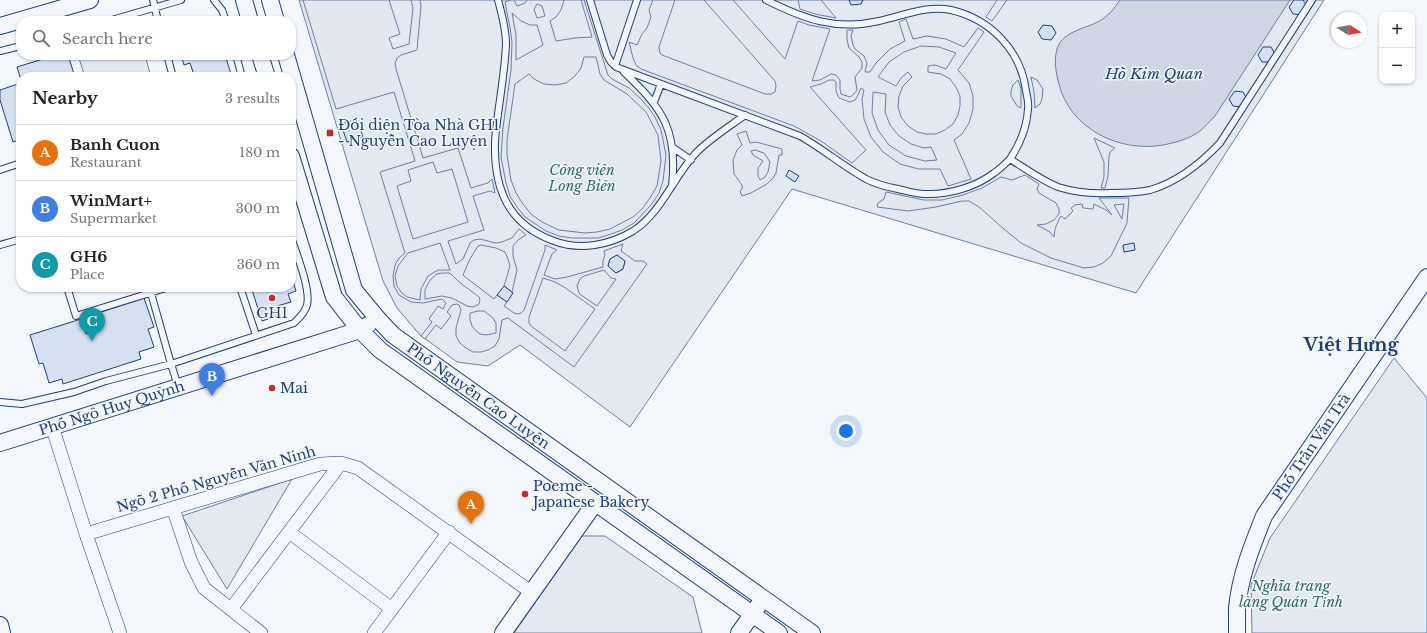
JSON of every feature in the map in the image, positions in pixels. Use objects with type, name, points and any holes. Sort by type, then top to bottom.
[{"type":"street","points":[[35,16],[90,0]]},
{"type":"street","points":[[244,0],[249,16]]},
{"type":"street","points":[[270,0],[275,16]]},
{"type":"street","points":[[0,26],[16,21]]},
{"type":"street","points":[[262,60],[265,72]]},
{"type":"street","name":"Phố Nguyễn Cao Luyện","points":[[287,60],[291,72]]},
{"type":"street","name":"Phố Nguyễn Cao Luyện","points":[[296,90],[354,290],[393,335],[812,633]]},
{"type":"street","name":"Phố Nguyễn Cao Luyện","points":[[296,172],[334,297],[360,330],[380,350],[752,614],[774,632]]},
{"type":"street","name":"Phố Trần Văn Trà","points":[[1237,633],[1237,608],[1243,577],[1252,544],[1264,516],[1427,277]]},
{"type":"street","name":"Phố Ngô Huy Quỳnh","points":[[0,443],[360,330],[378,319]]},
{"type":"street","points":[[52,426],[86,534],[120,633]]},
{"type":"street","points":[[231,609],[341,463]]},
{"type":"street","name":"Ngõ 2 Phố Nguyễn Văn Ninh","points":[[86,534],[320,464],[341,463],[358,468],[532,592]]},
{"type":"street","points":[[503,633],[595,503]]},
{"type":"street","points":[[173,508],[191,562],[204,588],[261,633]]},
{"type":"street","points":[[289,532],[392,609]]},
{"type":"street","points":[[374,633],[448,532]]},
{"type":"street","points":[[739,633],[764,598]]},
{"type":"street","points":[[774,632],[784,613]]},
{"type":"street","points":[[0,625],[2,633]]},
{"type":"lane","points":[[152,0],[156,16]]},
{"type":"lane","points":[[126,16],[181,0]]},
{"type":"lane","points":[[214,0],[222,10],[224,16]]},
{"type":"lane","points":[[498,0],[503,20],[506,43],[505,65],[495,142],[496,167],[502,195],[512,212],[525,226],[543,237],[560,244],[581,246],[600,245],[619,239],[634,230],[649,218],[690,160],[706,144],[745,115]]},
{"type":"lane","points":[[590,0],[607,55],[615,66],[800,136],[868,180],[908,192],[925,194],[946,192],[970,186],[993,174],[1010,160],[1020,144],[1028,107],[1025,81],[1018,61],[1005,42],[993,30],[979,21],[964,14],[950,10],[933,8],[915,11],[878,21],[855,24],[833,24],[808,19],[766,0]]},
{"type":"lane","points":[[615,66],[637,0]]},
{"type":"lane","points":[[1010,160],[1041,179],[1059,187],[1078,192],[1102,194],[1127,193],[1149,190],[1171,181],[1192,169],[1207,157],[1220,142],[1312,0]]},
{"type":"lane","points":[[0,52],[16,47]]},
{"type":"lane","points":[[168,60],[172,72]]},
{"type":"lane","points":[[237,60],[241,72]]},
{"type":"lane","points":[[622,69],[654,102],[667,124],[672,147],[672,187]]},
{"type":"lane","points":[[654,102],[661,84]]},
{"type":"lane","points":[[672,147],[690,160]]},
{"type":"lane","points":[[0,170],[16,165]]},
{"type":"lane","points":[[0,245],[16,240]]},
{"type":"lane","points":[[0,402],[22,404],[74,392],[106,381],[171,364],[294,323],[302,315],[307,305],[304,279],[296,253]]},
{"type":"lane","points":[[69,292],[76,316],[154,292]]},
{"type":"lane","points":[[242,292],[256,335]]},
{"type":"lane","points":[[151,293],[179,387]]},
{"type":"green space","name":"Công viên Long Biên","points":[[299,0],[1324,0],[1136,293],[792,189],[630,427],[520,345],[488,366],[457,362],[420,335],[397,308],[383,281]]},
{"type":"green space","points":[[80,60],[146,60],[150,72],[83,72]]},
{"type":"green space","name":"Nghĩa trang làng Quán Tỉnh","points":[[1394,358],[1427,398],[1427,633],[1252,633],[1251,585],[1270,538]]},
{"type":"green space","points":[[292,479],[227,589],[182,516]]},
{"type":"green space","points":[[582,536],[605,536],[693,597],[702,633],[514,633]]},
{"type":"shaded area","points":[[303,0],[389,0],[400,34],[389,38],[393,49],[409,44],[413,8],[411,0],[420,0],[421,6],[417,50],[401,55],[397,58],[395,63],[423,158],[458,148],[471,188],[488,183],[492,179],[495,193],[490,191],[473,196],[484,230],[448,241],[456,264],[463,259],[470,243],[474,240],[480,239],[496,243],[502,242],[512,238],[519,229],[526,235],[518,240],[513,246],[513,256],[517,270],[512,292],[504,286],[510,266],[508,259],[505,252],[496,248],[481,245],[478,246],[463,275],[494,299],[497,295],[507,302],[504,306],[518,314],[524,310],[545,250],[545,245],[557,250],[552,254],[544,275],[555,279],[603,267],[605,255],[604,251],[623,244],[621,251],[635,261],[643,261],[647,264],[574,367],[508,318],[502,320],[499,339],[495,346],[481,352],[473,352],[460,343],[456,336],[456,328],[461,310],[457,304],[452,305],[447,312],[451,316],[441,329],[436,325],[425,339],[421,336],[432,322],[429,319],[438,306],[443,309],[446,303],[442,299],[423,303],[411,302],[399,295],[394,286],[393,276],[395,265],[399,258],[405,253],[380,172],[415,161],[394,92],[336,109]],"holes":[[[433,162],[437,173],[452,169],[468,222],[413,239],[397,186],[411,181],[408,170]],[[440,243],[450,270],[438,270],[428,276],[421,289],[420,300],[407,297],[397,286],[395,276],[398,266],[408,253]],[[617,255],[625,262],[623,269],[616,273],[608,266],[610,259]],[[604,270],[611,278],[616,279],[597,306],[579,293],[577,286],[580,279],[584,276]],[[449,273],[479,297],[479,304],[473,307],[467,306],[452,298],[442,296],[425,299],[425,290],[430,280],[437,274]],[[543,278],[564,287],[595,309],[565,351],[529,323],[529,317]],[[484,311],[493,318],[496,323],[496,333],[486,335],[480,334],[472,326],[470,313]]]},
{"type":"shaded area","points":[[514,0],[517,6],[525,3],[527,0],[564,0],[561,10],[556,17],[550,21],[556,41],[592,37],[581,0],[584,0],[608,75],[612,79],[629,88],[648,107],[655,117],[661,130],[666,155],[663,181],[659,193],[651,205],[634,223],[622,230],[598,238],[572,238],[559,236],[546,231],[525,217],[510,196],[501,157],[503,128],[511,70],[512,42],[505,2]],"holes":[[[537,4],[542,6],[545,16],[537,18],[534,9]],[[512,13],[521,21],[530,25],[537,25],[543,45],[516,60],[516,35]],[[584,57],[596,57],[600,74],[604,80],[627,94],[646,112],[658,135],[661,161],[657,186],[642,209],[633,217],[610,229],[585,233],[559,230],[542,222],[531,214],[516,193],[511,180],[507,155],[507,140],[515,84],[529,74],[534,79],[544,84],[555,85],[566,83],[575,76],[581,68]]]},
{"type":"shaded area","points":[[653,0],[675,0],[659,47],[662,55],[765,94],[775,92],[775,81],[704,0],[733,0],[785,59],[798,21],[809,25],[830,29],[812,81],[820,80],[831,74],[836,75],[840,80],[841,94],[850,97],[857,90],[855,77],[862,68],[862,62],[859,57],[849,48],[847,30],[853,30],[851,36],[853,45],[855,49],[864,56],[867,63],[865,72],[870,72],[876,63],[890,49],[905,41],[899,22],[906,19],[913,39],[927,36],[946,39],[964,47],[978,28],[984,32],[958,70],[969,83],[973,96],[973,109],[969,123],[962,134],[954,140],[971,179],[948,186],[940,169],[919,169],[900,164],[883,152],[871,137],[864,119],[862,99],[864,90],[861,88],[855,100],[850,102],[839,98],[836,91],[836,82],[834,80],[829,80],[810,87],[866,150],[852,163],[821,141],[794,126],[641,69],[636,65],[629,42],[637,45],[642,34],[647,28],[651,17],[649,10]],"holes":[[[921,46],[939,47],[956,53],[946,69],[935,65],[928,66],[928,72],[941,74],[950,79],[960,96],[958,115],[953,124],[936,134],[917,132],[908,126],[901,117],[898,107],[899,96],[903,86],[912,77],[908,72],[901,78],[896,86],[878,77],[889,62],[904,52]],[[873,92],[886,94],[885,112],[890,125],[899,136],[911,144],[924,148],[931,147],[937,160],[925,161],[906,156],[889,145],[878,130],[872,113]]]},
{"type":"shaded area","points":[[798,0],[821,0],[836,18],[815,14],[800,9]]},
{"type":"shaded area","points":[[997,0],[1007,0],[992,21],[986,17]]},
{"type":"shaded area","points":[[1031,77],[1037,80],[1043,89],[1040,104],[1035,108],[1034,92]]},
{"type":"shaded area","points":[[1018,80],[1021,89],[1021,108],[1017,106],[1011,96],[1013,85]]},
{"type":"shaded area","points":[[746,131],[750,143],[756,142],[782,149],[782,155],[779,155],[776,173],[773,178],[767,184],[742,196],[740,191],[742,189],[742,185],[734,174],[733,160],[737,150],[742,145],[737,134]],"holes":[[[755,150],[764,153],[770,162],[768,172],[765,177],[760,180],[758,176],[758,168],[763,161],[753,155],[751,151]]]},
{"type":"shaded area","points":[[1094,138],[1115,148],[1110,152],[1108,176],[1105,188],[1101,188],[1104,177],[1104,162]]},
{"type":"shaded area","points":[[1025,175],[1039,184],[1037,189],[1039,193],[1056,203],[1059,209],[1059,214],[1054,220],[1046,224],[1037,225],[1050,232],[1054,237],[1059,219],[1061,216],[1065,219],[1073,211],[1071,208],[1075,205],[1082,204],[1083,208],[1093,209],[1094,204],[1112,215],[1099,198],[1129,198],[1127,223],[1111,256],[1103,263],[1094,267],[1084,268],[1051,258],[1021,243],[979,207],[969,201],[908,211],[877,207],[878,203],[884,199],[886,192],[924,200],[942,200],[963,195],[982,188],[1001,177],[1012,180]],"holes":[[[1124,204],[1122,219],[1114,205]]]},
{"type":"water","name":"Hồ Kim Quan","points":[[1120,0],[1290,0],[1215,116],[1204,128],[1194,135],[1175,142],[1156,146],[1139,146],[1106,138],[1092,130],[1079,119],[1069,106],[1061,91],[1056,70],[1055,60],[1060,42],[1071,33],[1104,18],[1111,12]]},
{"type":"building","points":[[849,0],[863,0],[861,4],[851,5]]},
{"type":"building","points":[[1294,0],[1303,0],[1307,6],[1302,15],[1293,14],[1289,7]]},
{"type":"building","points":[[1043,25],[1052,26],[1056,33],[1051,40],[1042,39],[1038,32]]},
{"type":"building","points":[[1263,47],[1271,47],[1275,54],[1270,62],[1262,62],[1258,55]]},
{"type":"building","points":[[40,60],[70,60],[73,72],[19,72],[17,67]]},
{"type":"building","points":[[182,60],[227,60],[230,72],[193,72],[190,63],[184,65]]},
{"type":"building","points":[[16,85],[16,141],[13,142],[0,100],[0,90]]},
{"type":"building","points":[[1235,91],[1243,92],[1247,99],[1241,107],[1233,106],[1229,99]]},
{"type":"building","points":[[357,119],[363,137],[347,142],[341,124]]},
{"type":"building","points":[[789,170],[799,176],[795,182],[786,176]]},
{"type":"building","points":[[1134,243],[1135,250],[1124,252],[1123,245]]},
{"type":"building","points":[[617,255],[625,261],[623,269],[616,273],[608,266],[610,259]]},
{"type":"building","points":[[504,286],[513,293],[507,302],[497,295]]},
{"type":"building","name":"GH1","points":[[253,292],[293,292],[288,294],[291,302],[277,306],[280,315],[262,321]]},
{"type":"building","points":[[144,298],[154,327],[148,329],[154,347],[139,352],[141,359],[63,384],[62,379],[49,383],[43,363],[39,364],[30,335],[81,319],[86,334],[93,331],[89,316]]},
{"type":"place","name":"Đối diện Tòa Nhà GH1 - Nguyễn Cao Luyện","points":[[330,133]]},
{"type":"place","name":"GH1","points":[[272,298]]},
{"type":"place","name":"GH6","points":[[92,341]]},
{"type":"place","name":"Mai","points":[[272,388]]},
{"type":"place","name":"WinMart+","points":[[212,396]]},
{"type":"place","name":"Poeme - Japanese Bakery","points":[[525,494]]},
{"type":"place","name":"Banh Cuon","points":[[471,524]]},
{"type":"district","name":"Việt Hưng","points":[[1351,345]]}]
